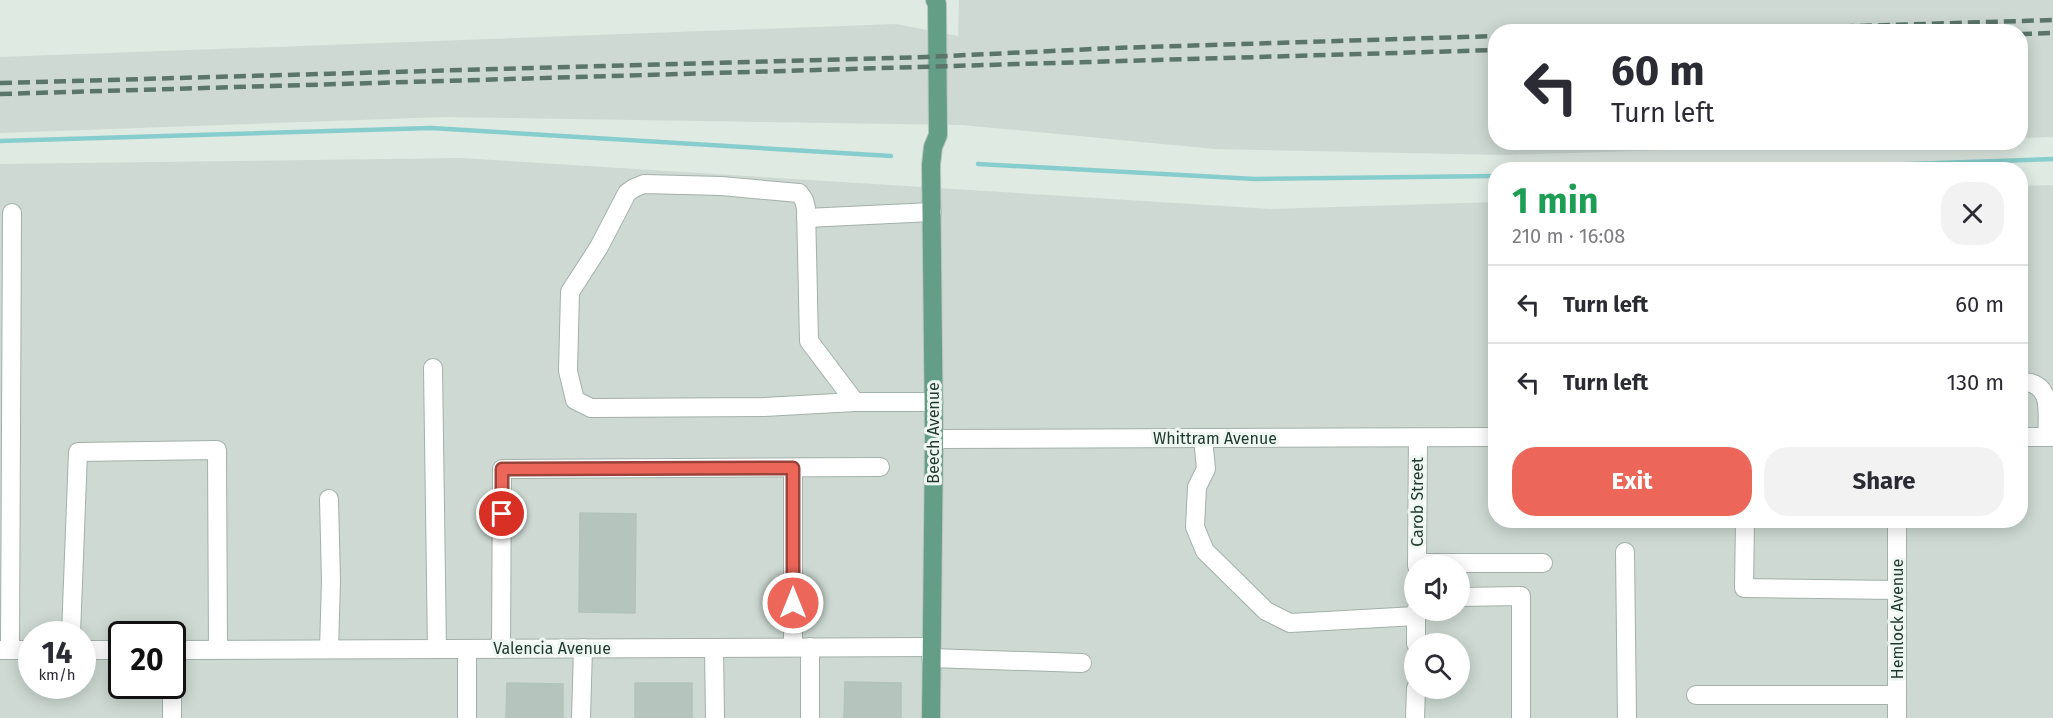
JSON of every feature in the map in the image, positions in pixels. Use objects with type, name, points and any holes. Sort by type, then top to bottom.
[{"type":"main road","name":"Beech Avenue","points":[[927,0],[928,136],[932,156],[934,402],[931,718]]},
{"type":"main road","name":"Beech Avenue","points":[[932,156],[938,135],[938,4],[935,0]]},
{"type":"street","points":[[855,402],[809,341],[806,218],[804,200],[800,193],[721,186],[644,183],[627,194],[599,247],[570,292],[568,371],[575,400],[591,408],[764,407],[855,402],[934,402]]},
{"type":"street","points":[[806,218],[932,212]]},
{"type":"street","points":[[5,650],[12,213]]},
{"type":"street","points":[[433,368],[436,648]]},
{"type":"street","points":[[2028,381],[2041,385],[2045,394],[2050,437],[2028,436]]},
{"type":"street","name":"Whittram Avenue","points":[[934,439],[1488,437]]},
{"type":"street","points":[[1203,438],[1206,469],[1197,487],[1195,527],[1205,551],[1266,611],[1290,623],[1404,614]]},
{"type":"street","name":"Carob Street","points":[[1417,555],[1418,438]]},
{"type":"street","points":[[72,621],[78,452],[217,450],[218,649]]},
{"type":"street","points":[[501,648],[502,469],[880,467]]},
{"type":"street","points":[[793,468],[802,647],[810,718]]},
{"type":"street","points":[[329,499],[331,581],[329,649]]},
{"type":"street","points":[[1745,528],[1744,588],[1896,590]]},
{"type":"street","name":"Hemlock Avenue","points":[[1896,528],[1896,718]]},
{"type":"street","points":[[1625,552],[1627,718]]},
{"type":"street","points":[[1470,564],[1543,563]]},
{"type":"street","points":[[1470,597],[1521,596],[1521,718]]},
{"type":"street","name":"Valencia Avenue","points":[[186,650],[802,647],[931,652],[1082,663]]},
{"type":"street","points":[[467,648],[467,718]]},
{"type":"street","points":[[581,718],[583,648]]},
{"type":"street","points":[[714,648],[715,718]]},
{"type":"street","points":[[1696,695],[1896,695]]},
{"type":"street","points":[[172,699],[172,718]]},
{"type":"street","points":[[1415,718],[1416,699]]},
{"type":"shaded area","points":[[959,0],[2053,0],[2053,137],[2028,138],[2028,24],[1488,24],[1488,150],[1668,150],[1504,155],[1215,149],[962,125],[443,117],[0,133],[0,57],[896,24],[958,36]]},
{"type":"shaded area","points":[[461,158],[1271,209],[1488,202],[1488,528],[2028,528],[2028,186],[2053,185],[2053,718],[0,718],[0,164]]},
{"type":"building","points":[[580,513],[636,514],[635,613],[579,612]]},
{"type":"building","points":[[845,682],[901,683],[901,718],[844,718]]},
{"type":"building","points":[[507,683],[563,684],[563,718],[506,718]]},
{"type":"building","points":[[635,683],[692,683],[692,718],[635,718]]},
{"type":"waterway","points":[[0,141],[431,128],[891,156]]},
{"type":"waterway","points":[[1967,162],[2053,159]]},
{"type":"waterway","points":[[978,164],[1255,179],[1488,176]]},
{"type":"railway","points":[[1923,24],[2053,20]]},
{"type":"railway","points":[[2028,34],[2053,33]]},
{"type":"railway","points":[[0,83],[926,57],[1115,48],[1488,36]]},
{"type":"railway","points":[[0,94],[1488,50]]},
{"type":"route","points":[[502,514],[502,469],[793,468],[793,603]]}]
